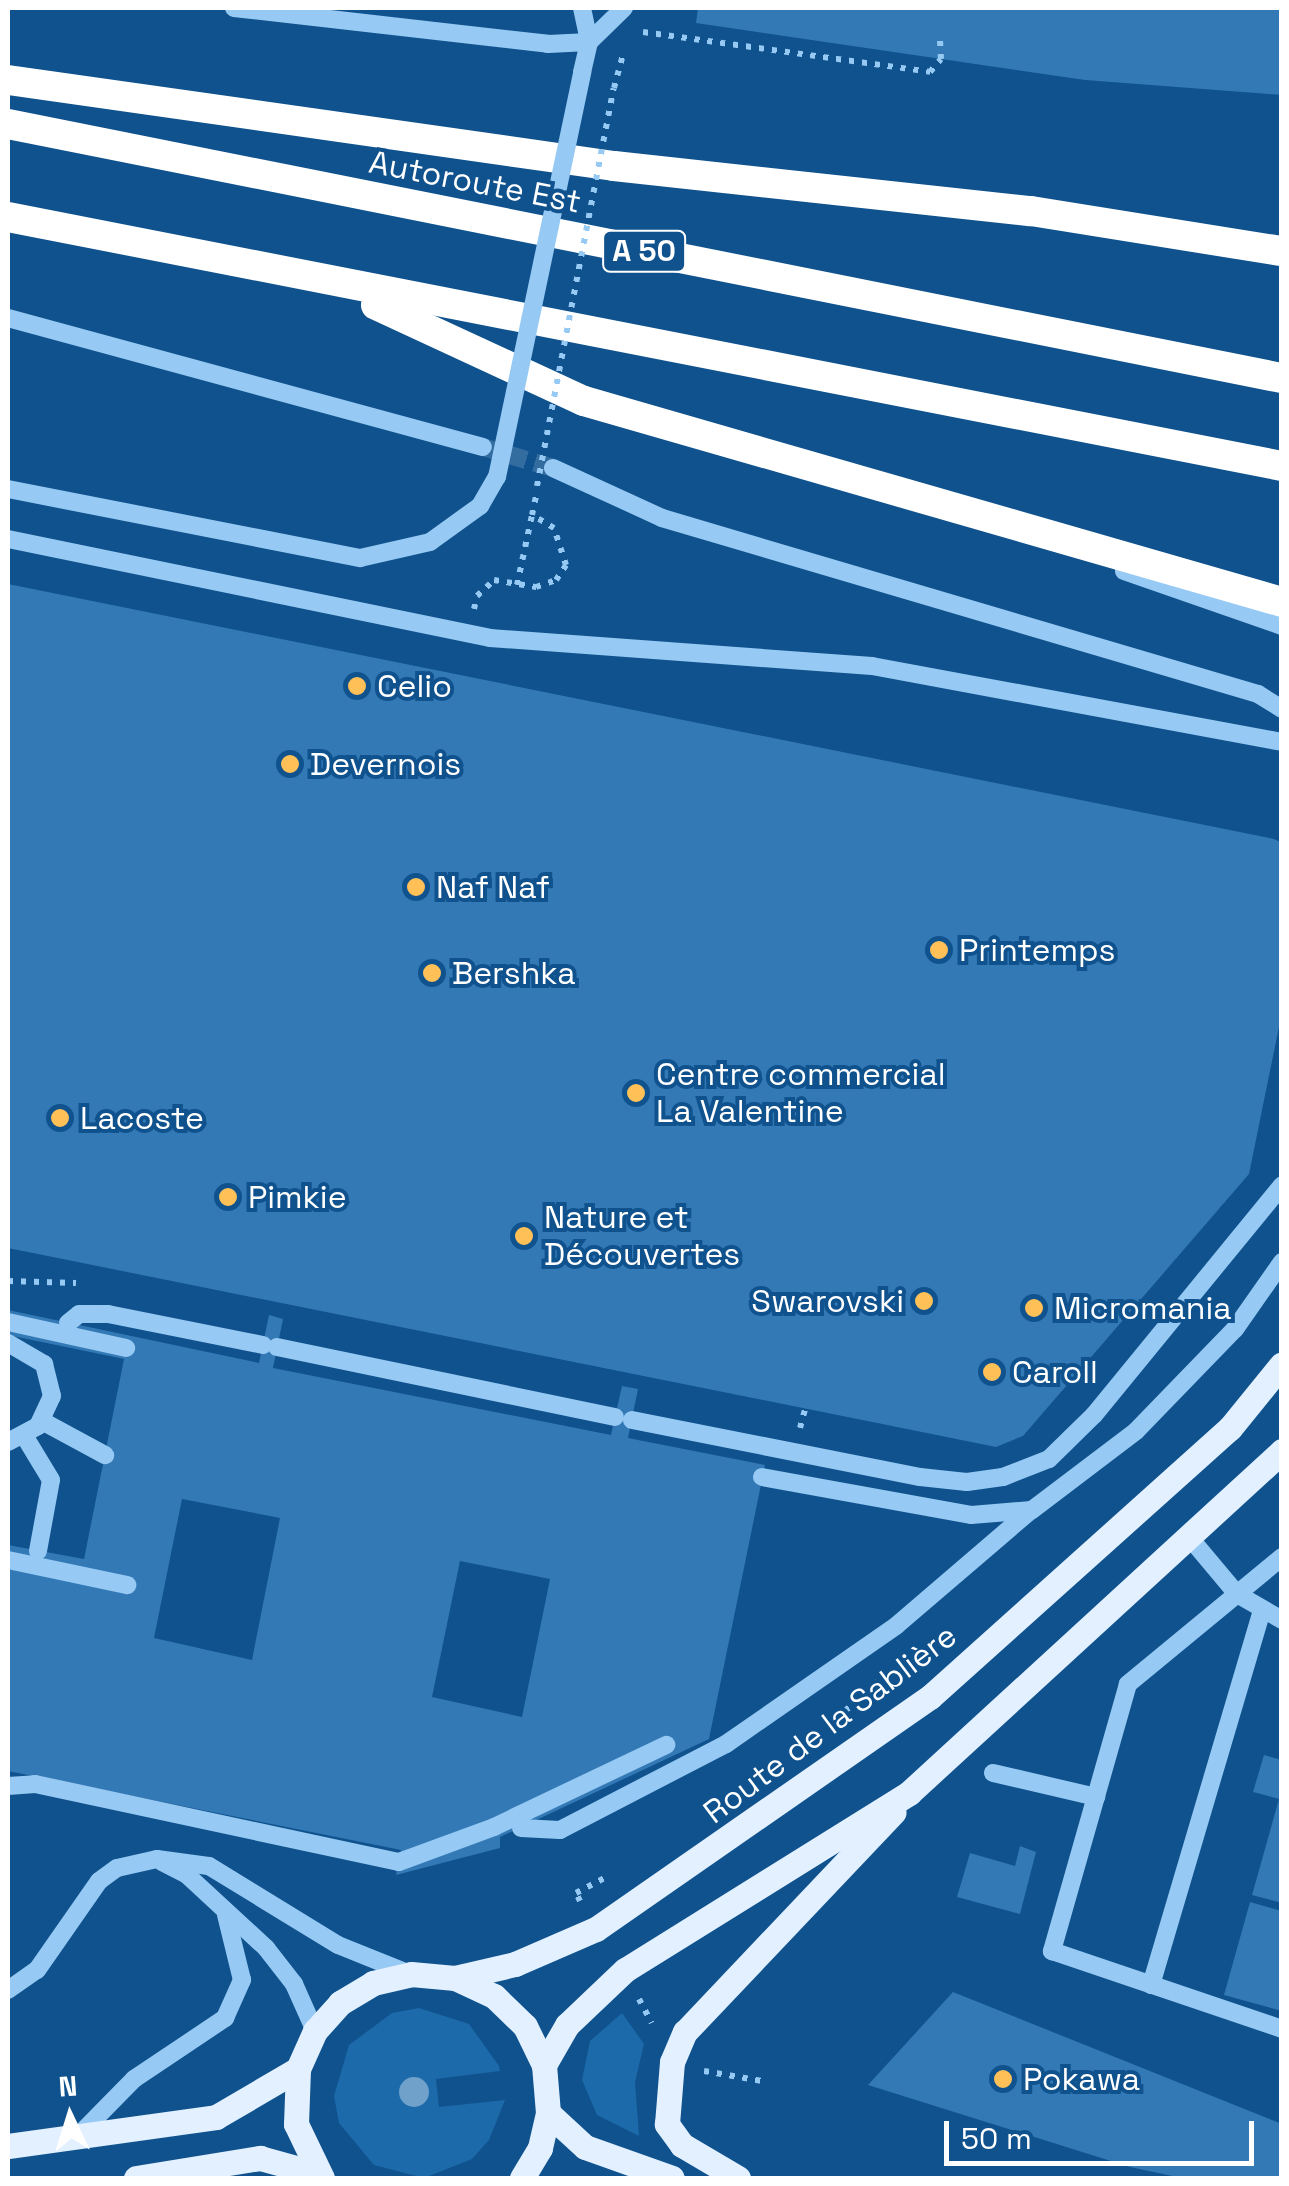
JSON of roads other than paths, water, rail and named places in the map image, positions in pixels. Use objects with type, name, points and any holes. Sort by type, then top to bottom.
[{"type":"highway","points":[[8,80],[614,166],[1032,211],[1282,252]]},
{"type":"highway","name":"Autoroute Est","points":[[8,124],[1282,378]]},
{"type":"highway","points":[[8,217],[332,285],[1282,466]]},
{"type":"highway","points":[[332,285],[584,401],[954,511],[1282,602]]},
{"type":"main road","name":"Route de la Sablière","points":[[455,1978],[514,1964],[596,1930],[930,1696],[1230,1428],[1282,1364]]},
{"type":"main road","points":[[738,2178],[682,2146],[667,2124],[669,2079],[685,2032],[909,1794],[1282,1451]]},
{"type":"main road","points":[[544,2065],[567,2025],[624,1970],[909,1794]]},
{"type":"main road","points":[[320,2176],[296,2124],[298,2069],[315,2032],[357,1993],[411,1974],[455,1978],[494,1996],[525,2026],[544,2065],[548,2112],[540,2148],[522,2178]]},
{"type":"main road","points":[[9,2145],[75,2140],[216,2117],[298,2069]]},
{"type":"main road","points":[[548,2112],[586,2146],[672,2178]]},
{"type":"main road","points":[[136,2178],[260,2158],[320,2176]]},
{"type":"lane","points":[[234,8],[506,43],[589,42],[624,8]]},
{"type":"lane","points":[[8,489],[360,558],[430,542],[480,506],[498,477],[589,42],[582,8]]},
{"type":"lane","points":[[8,318],[483,447]]},
{"type":"lane","points":[[553,468],[662,518],[1258,694],[1282,709]]},
{"type":"lane","points":[[954,511],[1282,626]]},
{"type":"lane","points":[[8,539],[469,634],[872,666],[1282,742]]},
{"type":"lane","points":[[68,1323],[94,1314],[920,1478],[967,1482],[1003,1477],[1049,1459],[1094,1416],[1282,1185]]},
{"type":"lane","points":[[521,1828],[560,1830],[726,1744],[897,1625],[1032,1510],[1136,1431],[1236,1330],[1282,1262]]},
{"type":"lane","points":[[8,1322],[126,1348]]},
{"type":"lane","points":[[8,1343],[38,1348],[50,1380],[42,1420],[12,1442],[51,1480],[38,1551]]},
{"type":"lane","points":[[42,1420],[105,1455]]},
{"type":"lane","points":[[762,1477],[971,1515],[1032,1510]]},
{"type":"lane","points":[[1190,1538],[1237,1594],[1261,1614],[1282,1620]]},
{"type":"lane","points":[[1282,1557],[1128,1684],[1052,1951],[1282,2030]]},
{"type":"lane","points":[[8,1560],[127,1585]]},
{"type":"lane","points":[[1152,1985],[1261,1614]]},
{"type":"lane","points":[[8,1786],[35,1784],[399,1862],[422,1858],[666,1746]]},
{"type":"lane","points":[[993,1773],[1096,1797]]},
{"type":"lane","points":[[157,1859],[186,1875],[276,1960],[315,2032]]},
{"type":"lane","points":[[9,1990],[37,1970],[99,1881],[118,1868],[157,1859],[209,1866],[338,1945],[411,1974]]},
{"type":"lane","points":[[75,2140],[134,2079],[201,2039],[231,2009],[242,1980],[226,1915]]},
{"type":"tunnel","points":[[483,447],[553,468]]},
{"type":"place","name":"Celio","points":[[357,686]]},
{"type":"place","name":"Devernois","points":[[290,764]]},
{"type":"place","name":"Naf Naf","points":[[416,887]]},
{"type":"place","name":"Printemps","points":[[939,950]]},
{"type":"place","name":"Bershka","points":[[432,973]]},
{"type":"place","name":"Centre commercial La Valentine","points":[[636,1093]]},
{"type":"place","name":"Lacoste","points":[[60,1118]]},
{"type":"place","name":"Pimkie","points":[[228,1197]]},
{"type":"place","name":"Nature et Découvertes","points":[[524,1236]]},
{"type":"place","name":"Swarovski","points":[[924,1301]]},
{"type":"place","name":"Micromania","points":[[1034,1308]]},
{"type":"place","name":"Caroll","points":[[992,1372]]},
{"type":"place","name":"Pokawa","points":[[1003,2079]]}]
